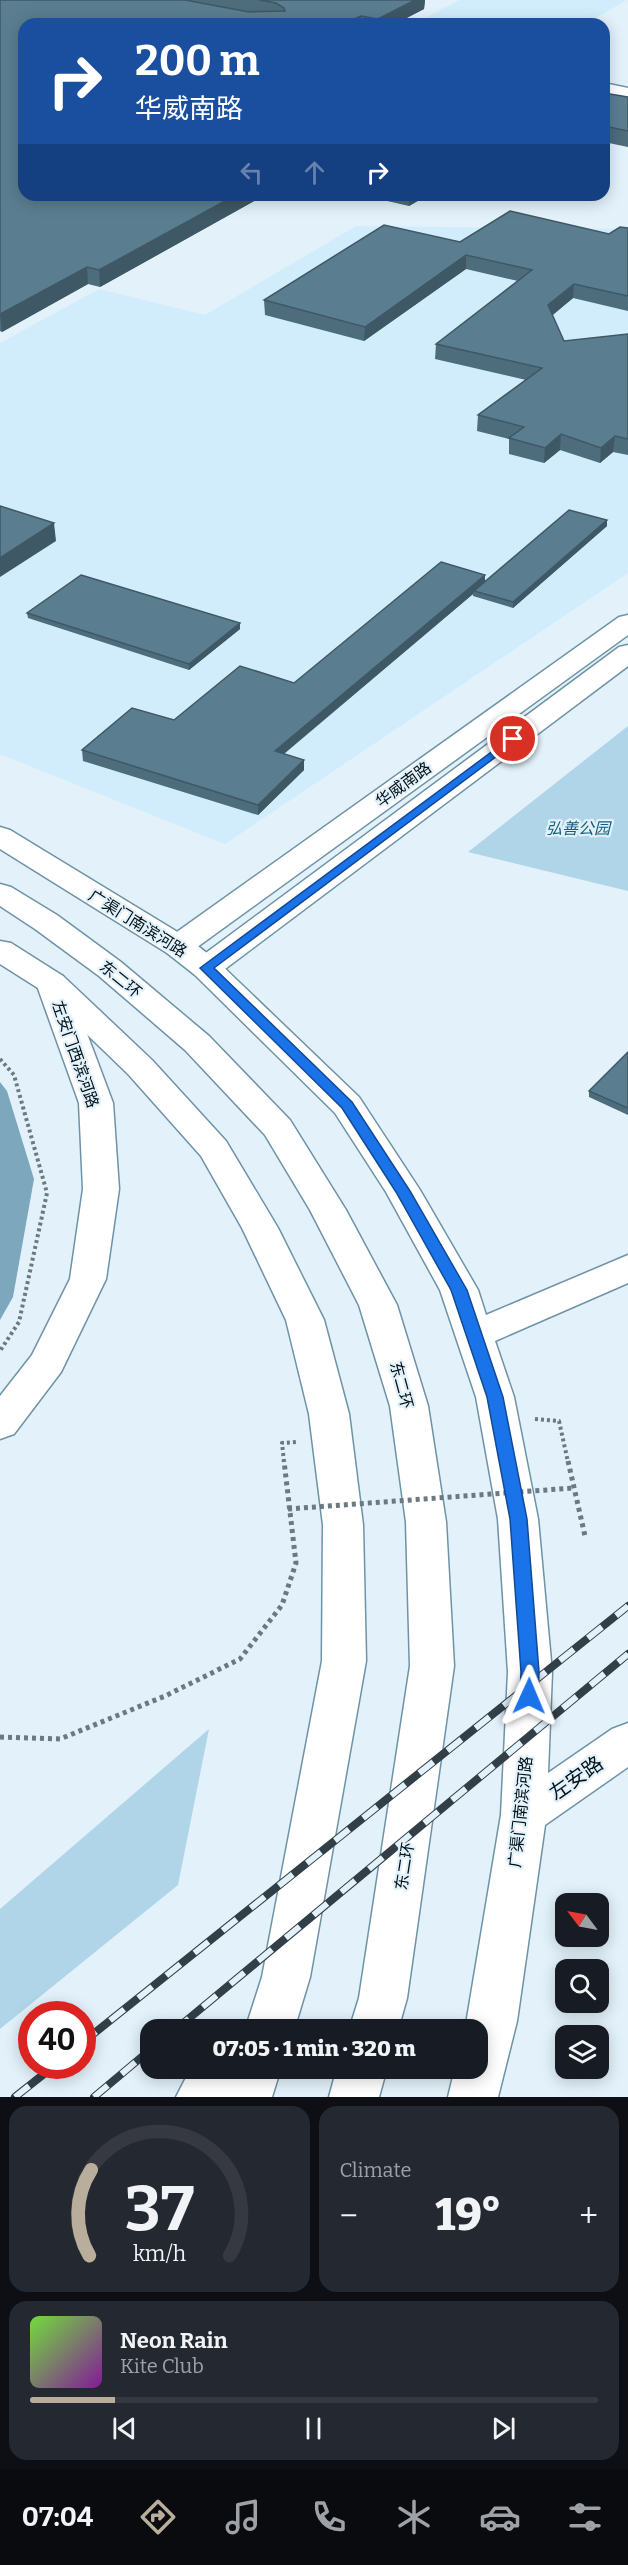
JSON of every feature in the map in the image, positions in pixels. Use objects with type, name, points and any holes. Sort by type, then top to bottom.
[{"type":"main road","points":[[610,89],[628,93]]},
{"type":"main road","name":"华威南路","points":[[192,957],[628,623]]},
{"type":"main road","name":"华威南路","points":[[192,957],[628,653]]},
{"type":"main road","name":"广渠门南滨河路","points":[[0,836],[192,957],[347,1105],[402,1191],[459,1290],[495,1397],[518,1519],[530,1672],[524,1815],[492,2021],[473,2097]]},
{"type":"main road","name":"东二环","points":[[0,893],[46,922],[110,969],[197,1042],[278,1128],[328,1210],[378,1305],[409,1406],[416,1452],[426,1522],[432,1666],[383,1998],[377,2019]]},
{"type":"main road","points":[[0,950],[52,983],[140,1067],[214,1149],[260,1228],[305,1320],[329,1414],[343,1525],[344,1661],[286,1977],[273,2019]]},
{"type":"main road","name":"左安门西滨河路","points":[[0,1424],[47,1362],[88,1278],[101,1189],[96,1102],[52,983]]},
{"type":"main road","points":[[474,1335],[628,1268]]},
{"type":"main road","name":"左安路","points":[[524,1815],[628,1742]]},
{"type":"main road","points":[[257,2019],[286,1977]]},
{"type":"main road","points":[[201,2097],[213,2079]]},
{"type":"main road","points":[[247,2097],[253,2079]]},
{"type":"main road","points":[[354,2097],[359,2079]]},
{"type":"path","points":[[0,1059],[14,1075],[47,1193],[19,1322],[0,1350]]},
{"type":"path","points":[[559,1421],[585,1536]]},
{"type":"path","points":[[0,1737],[60,1739],[165,1696],[240,1659],[282,1605],[296,1563],[282,1443]]},
{"type":"path","points":[[288,1509],[573,1488]]},
{"type":"shaded area","points":[[460,0],[627,0],[596,18],[425,18]]},
{"type":"shaded area","points":[[356,226],[628,229],[628,573],[225,844],[0,754],[0,343],[99,289],[205,315]]},
{"type":"shaded area","points":[[0,1082],[7,1091],[34,1179],[13,1297],[0,1320]]},
{"type":"green space","name":"弘善公园","points":[[628,726],[628,891],[468,852]]},
{"type":"green space","points":[[209,1729],[178,1885],[35,2001],[18,2001],[18,2014],[0,2029],[0,1909]]},
{"type":"building","points":[[0,0],[185,0],[249,12],[285,11],[276,3],[259,0],[415,0],[380,18],[361,16],[357,18],[18,18],[18,201],[225,201],[99,270],[87,267],[0,314]]},
{"type":"building","points":[[610,94],[628,97],[628,131],[610,127]]},
{"type":"building","points":[[510,211],[609,234],[620,227],[628,228],[628,296],[574,284],[548,305],[564,341],[628,334],[628,439],[615,436],[601,448],[561,434],[545,448],[509,438],[524,427],[478,415],[542,368],[436,344],[532,270],[466,255],[365,327],[264,300],[384,225],[460,242]]},
{"type":"building","points":[[0,506],[54,523],[0,558]]},
{"type":"building","points":[[569,510],[607,520],[513,602],[474,591]]},
{"type":"building","points":[[441,562],[485,575],[275,751],[304,760],[258,805],[82,750],[132,708],[174,720],[240,666],[294,683]]},
{"type":"building","points":[[81,575],[240,623],[189,664],[27,613]]},
{"type":"building","points":[[628,1052],[628,1108],[589,1091]]},
{"type":"railway","points":[[96,2032],[628,1606]]},
{"type":"railway","points":[[188,2019],[628,1654]]},
{"type":"railway","points":[[94,2097],[140,2058]]},
{"type":"railway","points":[[15,2097],[38,2079]]},
{"type":"route","points":[[513,739],[206,968],[347,1105],[402,1191],[459,1290],[495,1397],[518,1519],[530,1672],[529,1696]]}]
